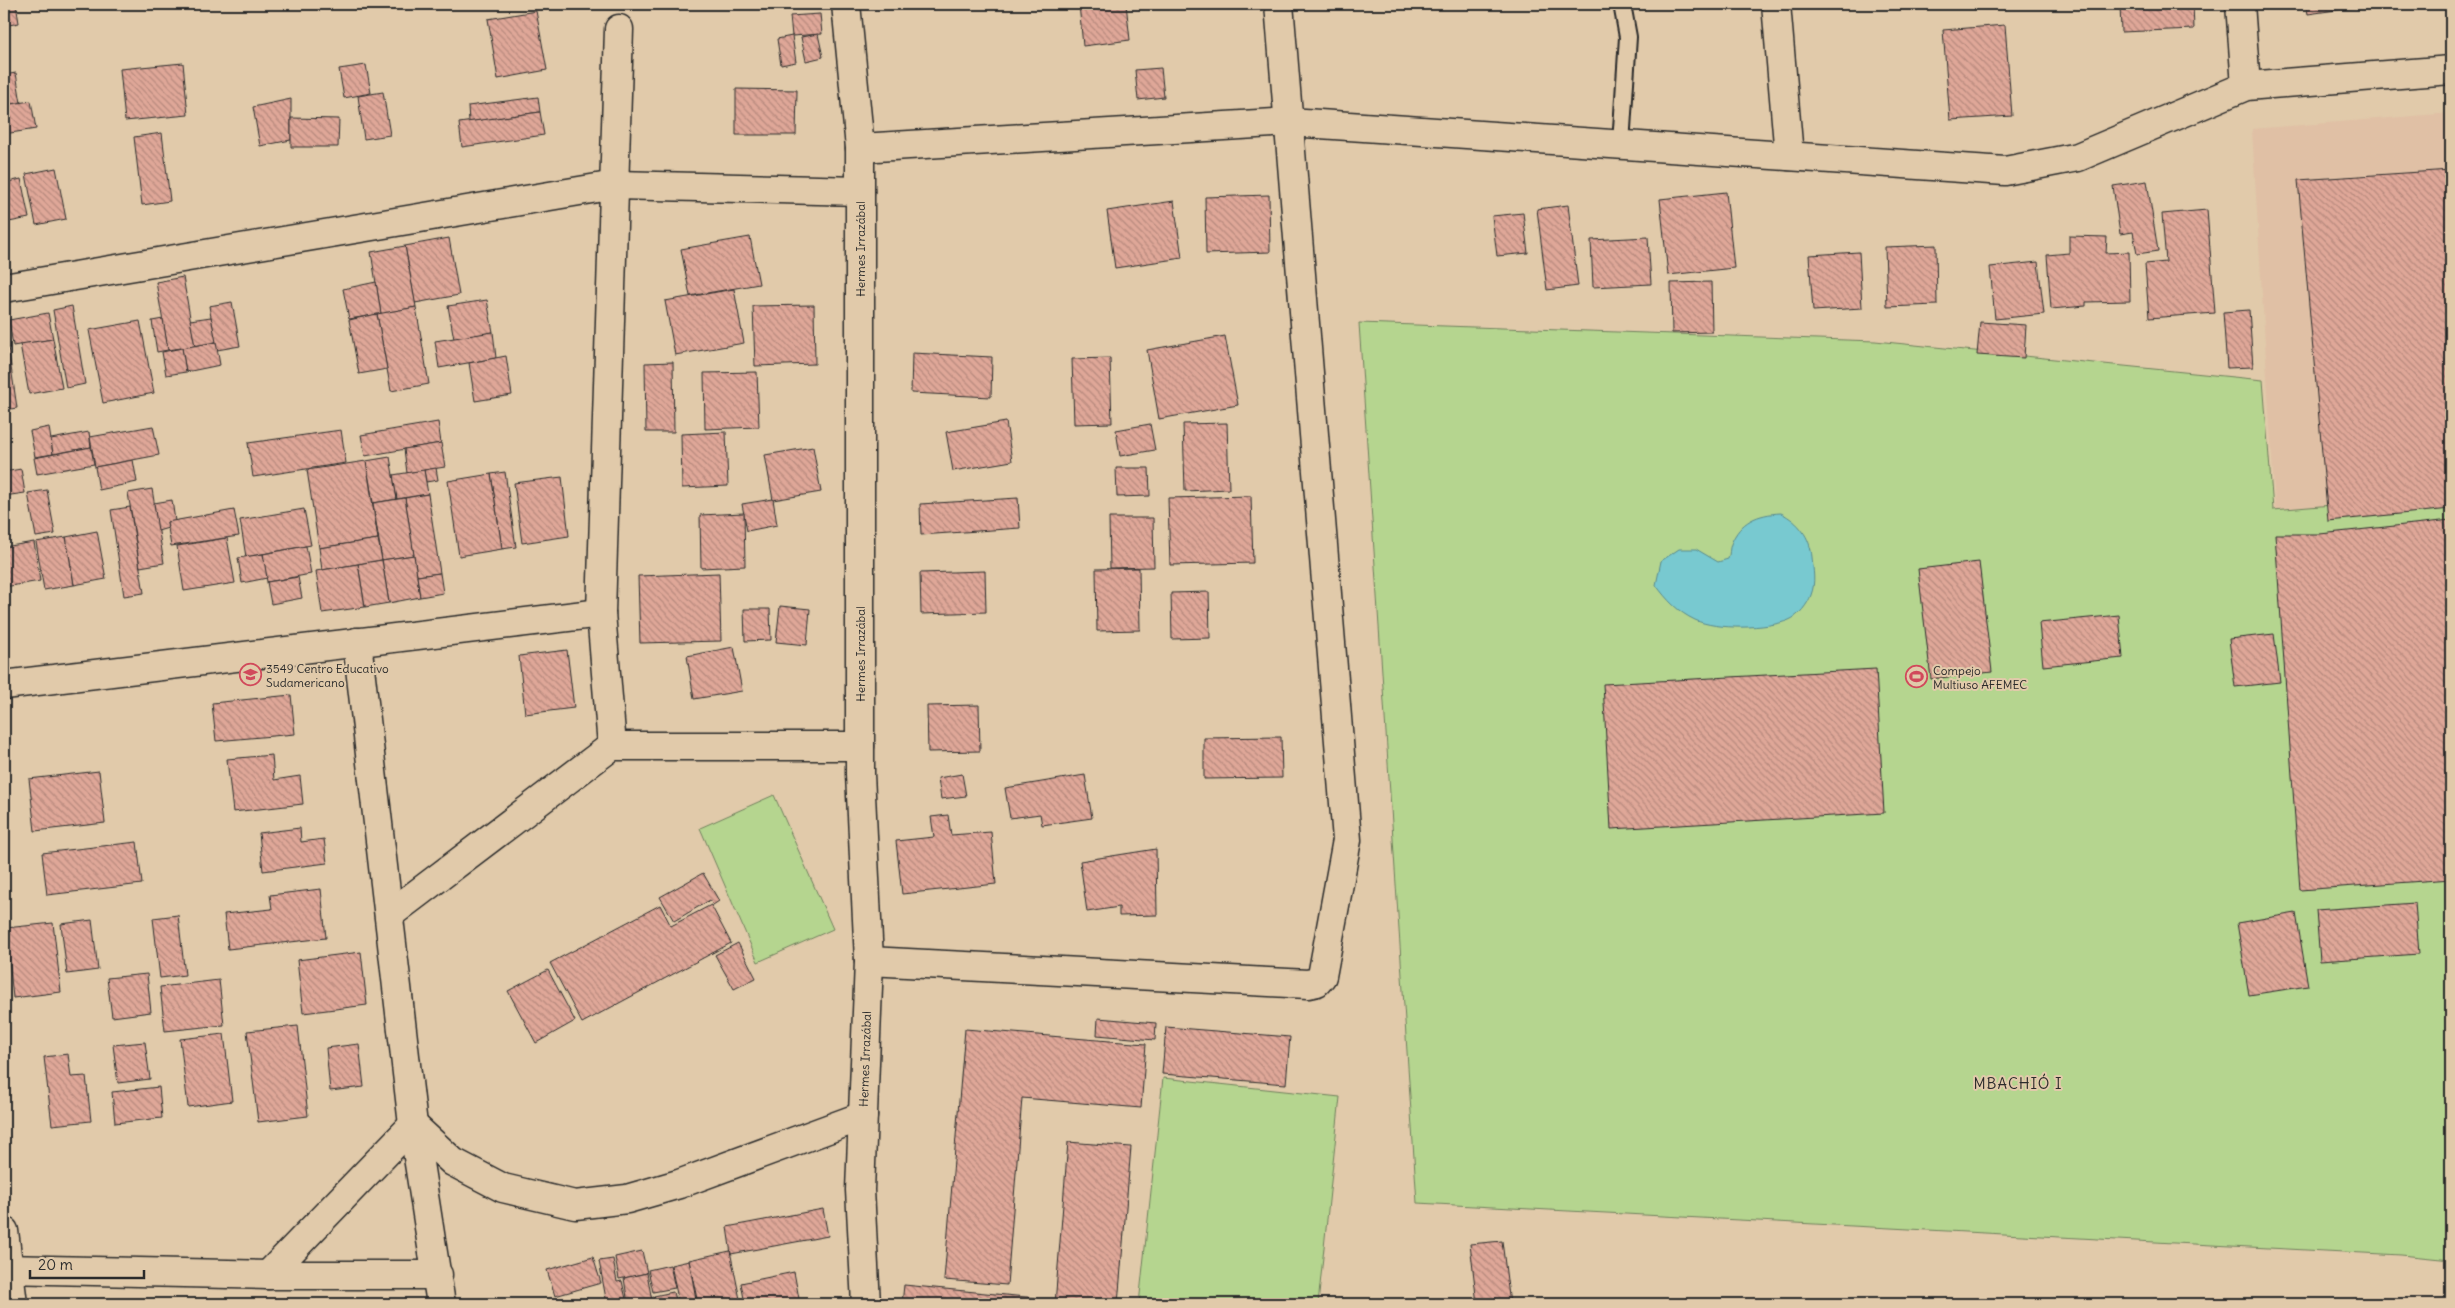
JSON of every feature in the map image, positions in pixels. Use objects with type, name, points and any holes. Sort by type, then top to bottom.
[{"type":"street","name":"Hermes Irrazábal","points":[[846,4],[860,148],[860,774],[869,961],[860,1190],[866,1304]]},
{"type":"street","points":[[869,961],[1308,984],[1317,982],[1322,976],[1348,840],[1279,4]]},
{"type":"street","points":[[1776,4],[1789,156]]},
{"type":"street","points":[[2240,4],[2246,86]]},
{"type":"street","points":[[612,746],[602,613],[619,29]]},
{"type":"street","points":[[860,148],[1290,122],[2006,171],[2078,157],[2246,86],[2451,70]]},
{"type":"street","points":[[4,288],[615,185],[860,191]]},
{"type":"street","points":[[4,685],[602,613]]},
{"type":"street","points":[[357,642],[413,1125],[438,1275],[441,1304]]},
{"type":"street","points":[[389,915],[612,746],[860,746]]},
{"type":"street","points":[[413,1125],[453,1162],[503,1188],[575,1205],[627,1199],[679,1184],[863,1116]]},
{"type":"street","points":[[268,1275],[413,1125]]},
{"type":"street","points":[[4,1231],[12,1304]]},
{"type":"street","points":[[7,1269],[268,1275],[438,1275]]},
{"type":"lane","points":[[1621,144],[1628,37],[1622,4]]},
{"type":"shaded area","points":[[2451,113],[2451,907],[2300,915],[2252,129]]},
{"type":"green space","name":"Compejo Multiuso AFEMEC","points":[[1359,323],[1875,341],[2263,380],[2273,510],[2451,495],[2451,1260],[2401,1255],[1417,1203]]},
{"type":"green space","points":[[774,795],[833,929],[758,962],[700,828]]},
{"type":"green space","points":[[1163,1078],[1340,1097],[1318,1304],[1139,1304]]},
{"type":"water","points":[[1781,513],[1803,531],[1809,543],[1812,557],[1813,590],[1803,609],[1793,618],[1780,623],[1756,627],[1728,627],[1704,623],[1689,617],[1678,609],[1656,585],[1661,561],[1679,549],[1696,549],[1718,562],[1728,559],[1730,546],[1739,530],[1745,524],[1757,517]]},
{"type":"building","points":[[4,4],[16,4],[19,23],[4,26]]},
{"type":"building","points":[[1079,4],[1126,4],[1130,40],[1083,46]]},
{"type":"building","points":[[2120,4],[2193,4],[2194,29],[2121,32]]},
{"type":"building","points":[[2306,4],[2371,4],[2371,5],[2308,14]]},
{"type":"building","points":[[536,11],[547,70],[498,79],[488,19]]},
{"type":"building","points":[[820,14],[822,34],[792,36],[790,16]]},
{"type":"building","points":[[2005,25],[2012,116],[1950,120],[1943,30]]},
{"type":"building","points":[[818,34],[823,57],[806,61],[801,37]]},
{"type":"building","points":[[792,36],[796,62],[781,65],[777,39]]},
{"type":"building","points":[[183,63],[188,115],[125,121],[120,69]]},
{"type":"building","points":[[366,65],[371,93],[344,98],[339,69]]},
{"type":"building","points":[[1161,68],[1164,97],[1138,100],[1135,70]]},
{"type":"building","points":[[16,73],[21,103],[4,105],[4,75]]},
{"type":"building","points":[[736,89],[797,90],[796,135],[736,135]]},
{"type":"building","points":[[383,92],[390,135],[364,139],[358,96]]},
{"type":"building","points":[[538,97],[540,112],[469,122],[468,106]]},
{"type":"building","points":[[291,99],[291,140],[260,146],[253,107]]},
{"type":"building","points":[[31,101],[36,129],[4,134],[4,105]]},
{"type":"building","points":[[540,112],[544,135],[462,147],[459,123]]},
{"type":"building","points":[[291,118],[339,119],[338,147],[291,147]]},
{"type":"building","points":[[162,133],[170,201],[142,205],[134,137]]},
{"type":"building","points":[[56,168],[66,219],[36,225],[26,174]]},
{"type":"building","points":[[2451,170],[2451,509],[2328,521],[2298,180]]},
{"type":"building","points":[[21,179],[29,218],[4,223],[4,183]]},
{"type":"building","points":[[2147,181],[2158,251],[2137,254],[2133,232],[2120,234],[2113,186]]},
{"type":"building","points":[[1726,192],[1734,268],[1668,275],[1660,199]]},
{"type":"building","points":[[1269,195],[1270,252],[1206,254],[1205,197]]},
{"type":"building","points":[[1174,201],[1182,258],[1115,268],[1107,211]]},
{"type":"building","points":[[1568,205],[1578,286],[1547,290],[1537,209]]},
{"type":"building","points":[[2207,210],[2215,313],[2149,318],[2145,264],[2166,262],[2162,214]]},
{"type":"building","points":[[1523,213],[1528,253],[1497,256],[1492,216]]},
{"type":"building","points":[[2069,236],[2107,237],[2106,253],[2129,252],[2130,301],[2086,302],[2086,306],[2051,309],[2047,255],[2069,253]]},
{"type":"building","points":[[750,237],[759,284],[690,296],[681,249]]},
{"type":"building","points":[[1648,237],[1651,284],[1593,287],[1591,240]]},
{"type":"building","points":[[449,238],[459,295],[415,303],[405,246]]},
{"type":"building","points":[[1936,245],[1937,305],[1887,307],[1885,247]]},
{"type":"building","points":[[405,246],[416,307],[381,314],[371,252]]},
{"type":"building","points":[[1859,252],[1862,308],[1813,311],[1809,255]]},
{"type":"building","points":[[2038,262],[2044,314],[1995,319],[1990,267]]},
{"type":"building","points":[[183,277],[195,346],[168,350],[156,282]]},
{"type":"building","points":[[376,282],[381,314],[349,319],[343,289]]},
{"type":"building","points":[[1711,282],[1712,332],[1672,333],[1671,283]]},
{"type":"building","points":[[734,289],[744,343],[675,355],[665,301]]},
{"type":"building","points":[[487,300],[493,332],[454,339],[448,306]]},
{"type":"building","points":[[232,302],[240,346],[217,350],[209,306]]},
{"type":"building","points":[[814,305],[815,364],[755,366],[753,306]]},
{"type":"building","points":[[72,306],[85,384],[66,388],[53,310]]},
{"type":"building","points":[[416,307],[429,384],[391,391],[377,314]]},
{"type":"building","points":[[2249,310],[2253,367],[2227,368],[2223,312]]},
{"type":"building","points":[[48,313],[53,339],[13,346],[9,320]]},
{"type":"building","points":[[377,314],[387,369],[359,374],[349,320]]},
{"type":"building","points":[[211,317],[216,342],[195,346],[190,320]]},
{"type":"building","points":[[4,319],[17,408],[4,410]]},
{"type":"building","points":[[163,319],[168,350],[157,352],[152,321]]},
{"type":"building","points":[[140,321],[154,393],[103,403],[89,330]]},
{"type":"building","points":[[1980,322],[2026,325],[2024,358],[1977,355]]},
{"type":"building","points":[[493,332],[496,358],[439,368],[435,341]]},
{"type":"building","points":[[1225,336],[1238,405],[1159,419],[1147,350]]},
{"type":"building","points":[[53,339],[62,388],[29,394],[20,344]]},
{"type":"building","points":[[216,342],[220,365],[186,372],[182,348]]},
{"type":"building","points":[[182,348],[186,372],[166,375],[162,352]]},
{"type":"building","points":[[912,353],[992,357],[991,397],[911,393]]},
{"type":"building","points":[[506,356],[512,395],[475,401],[469,363]]},
{"type":"building","points":[[1110,358],[1112,423],[1074,424],[1072,359]]},
{"type":"building","points":[[673,362],[674,432],[646,432],[645,363]]},
{"type":"building","points":[[757,372],[759,427],[705,429],[704,373]]},
{"type":"building","points":[[438,422],[441,443],[365,456],[361,435]]},
{"type":"building","points":[[1006,422],[1012,461],[953,471],[946,432]]},
{"type":"building","points":[[1227,423],[1229,489],[1185,491],[1183,424]]},
{"type":"building","points":[[1150,424],[1155,450],[1120,456],[1116,430]]},
{"type":"building","points":[[153,426],[159,455],[95,467],[90,437]]},
{"type":"building","points":[[49,427],[53,454],[35,457],[30,431]]},
{"type":"building","points":[[341,430],[346,463],[253,477],[248,443]]},
{"type":"building","points":[[89,432],[91,447],[53,454],[51,439]]},
{"type":"building","points":[[726,432],[728,486],[682,488],[681,434]]},
{"type":"building","points":[[441,443],[445,467],[407,473],[404,449]]},
{"type":"building","points":[[91,447],[94,464],[37,474],[34,458]]},
{"type":"building","points":[[813,447],[821,492],[773,500],[765,455]]},
{"type":"building","points":[[390,457],[397,499],[373,503],[366,461]]},
{"type":"building","points":[[133,460],[137,482],[99,490],[95,467]]},
{"type":"building","points":[[366,461],[378,539],[319,548],[307,470]]},
{"type":"building","points":[[436,468],[438,480],[426,482],[424,470]]},
{"type":"building","points":[[1116,468],[1149,468],[1150,496],[1117,497]]},
{"type":"building","points":[[21,469],[25,493],[4,496],[4,472]]},
{"type":"building","points":[[424,470],[428,494],[397,499],[393,475]]},
{"type":"building","points":[[505,472],[516,547],[502,549],[491,474]]},
{"type":"building","points":[[491,474],[502,549],[459,556],[448,481]]},
{"type":"building","points":[[562,477],[569,536],[522,543],[514,483]]},
{"type":"building","points":[[152,489],[164,563],[140,567],[128,493]]},
{"type":"building","points":[[47,490],[55,534],[36,537],[28,493]]},
{"type":"building","points":[[428,494],[440,573],[417,576],[405,498]]},
{"type":"building","points":[[1251,496],[1253,563],[1170,565],[1168,498]]},
{"type":"building","points":[[405,498],[414,555],[382,560],[373,503]]},
{"type":"building","points":[[1018,498],[1020,528],[921,535],[920,504]]},
{"type":"building","points":[[773,499],[777,525],[747,531],[742,504]]},
{"type":"building","points":[[172,500],[175,521],[167,522],[168,528],[158,531],[154,503]]},
{"type":"building","points":[[130,507],[144,593],[124,596],[111,510]]},
{"type":"building","points":[[304,509],[311,545],[246,557],[240,520]]},
{"type":"building","points":[[234,510],[239,536],[171,546],[167,522]]},
{"type":"building","points":[[744,513],[745,566],[701,568],[700,515]]},
{"type":"building","points":[[1109,518],[1153,518],[1154,567],[1110,568]]},
{"type":"building","points":[[2451,520],[2451,879],[2300,890],[2275,534],[2320,534]]},
{"type":"building","points":[[97,531],[106,579],[74,585],[66,537]]},
{"type":"building","points":[[66,537],[74,585],[44,590],[36,542]]},
{"type":"building","points":[[227,538],[235,583],[184,591],[177,546]]},
{"type":"building","points":[[378,539],[382,560],[322,570],[319,548]]},
{"type":"building","points":[[34,542],[40,581],[4,587],[4,547]]},
{"type":"building","points":[[306,546],[311,574],[267,582],[263,554]]},
{"type":"building","points":[[263,554],[267,578],[242,583],[238,558]]},
{"type":"building","points":[[414,555],[420,597],[389,603],[382,560]]},
{"type":"building","points":[[382,560],[389,603],[365,607],[358,564]]},
{"type":"building","points":[[1979,562],[1992,672],[1931,679],[1918,569]]},
{"type":"building","points":[[358,564],[365,607],[322,613],[316,571]]},
{"type":"building","points":[[1139,568],[1140,630],[1097,631],[1096,569]]},
{"type":"building","points":[[985,571],[986,612],[921,614],[920,573]]},
{"type":"building","points":[[440,573],[443,593],[420,597],[417,576]]},
{"type":"building","points":[[719,573],[721,641],[640,643],[638,576]]},
{"type":"building","points":[[298,577],[302,598],[271,604],[267,582]]},
{"type":"building","points":[[1209,592],[1210,638],[1172,639],[1171,593]]},
{"type":"building","points":[[780,606],[810,609],[807,645],[776,642]]},
{"type":"building","points":[[744,609],[770,609],[771,640],[745,641]]},
{"type":"building","points":[[2119,615],[2123,658],[2043,666],[2039,623]]},
{"type":"building","points":[[2274,634],[2280,682],[2235,687],[2229,639]]},
{"type":"building","points":[[734,647],[742,691],[694,699],[687,656]]},
{"type":"building","points":[[567,650],[574,708],[525,714],[519,656]]},
{"type":"building","points":[[1876,669],[1884,813],[1611,829],[1603,684]]},
{"type":"building","points":[[291,695],[295,734],[216,741],[212,703]]},
{"type":"building","points":[[979,705],[980,751],[928,752],[927,706]]},
{"type":"building","points":[[1281,737],[1282,778],[1204,779],[1204,738]]},
{"type":"building","points":[[272,755],[274,780],[300,776],[303,804],[233,812],[227,759]]},
{"type":"building","points":[[99,771],[105,823],[35,831],[29,779]]},
{"type":"building","points":[[962,774],[966,796],[941,799],[938,778]]},
{"type":"building","points":[[1085,775],[1092,818],[1042,825],[1040,814],[1010,818],[1005,788]]},
{"type":"building","points":[[948,815],[951,835],[991,832],[996,884],[902,894],[896,841],[934,837],[931,817]]},
{"type":"building","points":[[300,828],[301,842],[324,839],[327,863],[263,871],[259,833]]},
{"type":"building","points":[[137,842],[142,884],[47,895],[42,853]]},
{"type":"building","points":[[1156,849],[1157,915],[1119,916],[1119,907],[1087,912],[1080,861]]},
{"type":"building","points":[[703,873],[719,901],[713,905],[710,900],[674,921],[660,897]]},
{"type":"building","points":[[321,889],[326,938],[228,949],[224,914],[272,909],[270,895]]},
{"type":"building","points":[[2415,903],[2419,954],[2320,961],[2316,910]]},
{"type":"building","points":[[660,905],[671,926],[711,905],[731,943],[582,1023],[550,963]]},
{"type":"building","points":[[2296,913],[2308,986],[2249,995],[2237,923]]},
{"type":"building","points":[[178,915],[185,975],[160,978],[153,918]]},
{"type":"building","points":[[92,920],[98,970],[67,974],[61,924]]},
{"type":"building","points":[[53,923],[61,992],[13,998],[6,928]]},
{"type":"building","points":[[738,943],[756,978],[734,989],[715,955]]},
{"type":"building","points":[[361,952],[367,1005],[303,1013],[297,960]]},
{"type":"building","points":[[548,970],[575,1021],[536,1043],[508,991]]},
{"type":"building","points":[[147,974],[151,1012],[112,1017],[107,978]]},
{"type":"building","points":[[219,980],[224,1025],[165,1031],[160,987]]},
{"type":"building","points":[[1098,1018],[1156,1023],[1155,1040],[1097,1035]]},
{"type":"building","points":[[298,1026],[308,1116],[258,1122],[247,1031]]},
{"type":"building","points":[[1166,1027],[1290,1037],[1286,1084],[1162,1074]]},
{"type":"building","points":[[965,1029],[1146,1044],[1141,1108],[1022,1098],[1007,1285],[944,1280]]},
{"type":"building","points":[[224,1034],[232,1101],[188,1107],[180,1039]]},
{"type":"building","points":[[145,1042],[150,1079],[118,1083],[113,1045]]},
{"type":"building","points":[[359,1044],[364,1087],[330,1091],[326,1048]]},
{"type":"building","points":[[68,1054],[71,1077],[86,1076],[91,1121],[52,1125],[44,1057]]},
{"type":"building","points":[[159,1087],[162,1118],[115,1123],[112,1092]]},
{"type":"building","points":[[1068,1142],[1131,1147],[1118,1304],[1055,1304]]},
{"type":"building","points":[[823,1209],[828,1236],[731,1254],[727,1227]]},
{"type":"building","points":[[1502,1241],[1510,1304],[1477,1304],[1470,1244]]},
{"type":"building","points":[[642,1251],[647,1273],[619,1279],[615,1257]]},
{"type":"building","points":[[730,1251],[741,1304],[698,1304],[689,1260]]},
{"type":"building","points":[[593,1257],[601,1283],[555,1296],[547,1270]]},
{"type":"building","points":[[613,1259],[617,1282],[622,1281],[627,1304],[607,1304],[599,1261]]},
{"type":"building","points":[[689,1261],[697,1304],[679,1304],[671,1265]]},
{"type":"building","points":[[670,1265],[675,1288],[653,1292],[648,1270]]},
{"type":"building","points":[[794,1272],[800,1304],[745,1304],[741,1283]]},
{"type":"building","points":[[647,1273],[652,1301],[628,1304],[624,1278]]},
{"type":"building","points":[[904,1285],[1036,1298],[1036,1304],[902,1304]]},
{"type":"building","points":[[673,1292],[676,1304],[648,1304],[655,1303],[654,1296]]},
{"type":"place","name":"3549 Centro Educativo Sudamericano","points":[[250,675]]},
{"type":"place","name":"Compejo Multiuso AFEMEC","points":[[1917,677]]},
{"type":"district","name":"MBACHIÓ I","points":[[2018,1083]]}]
